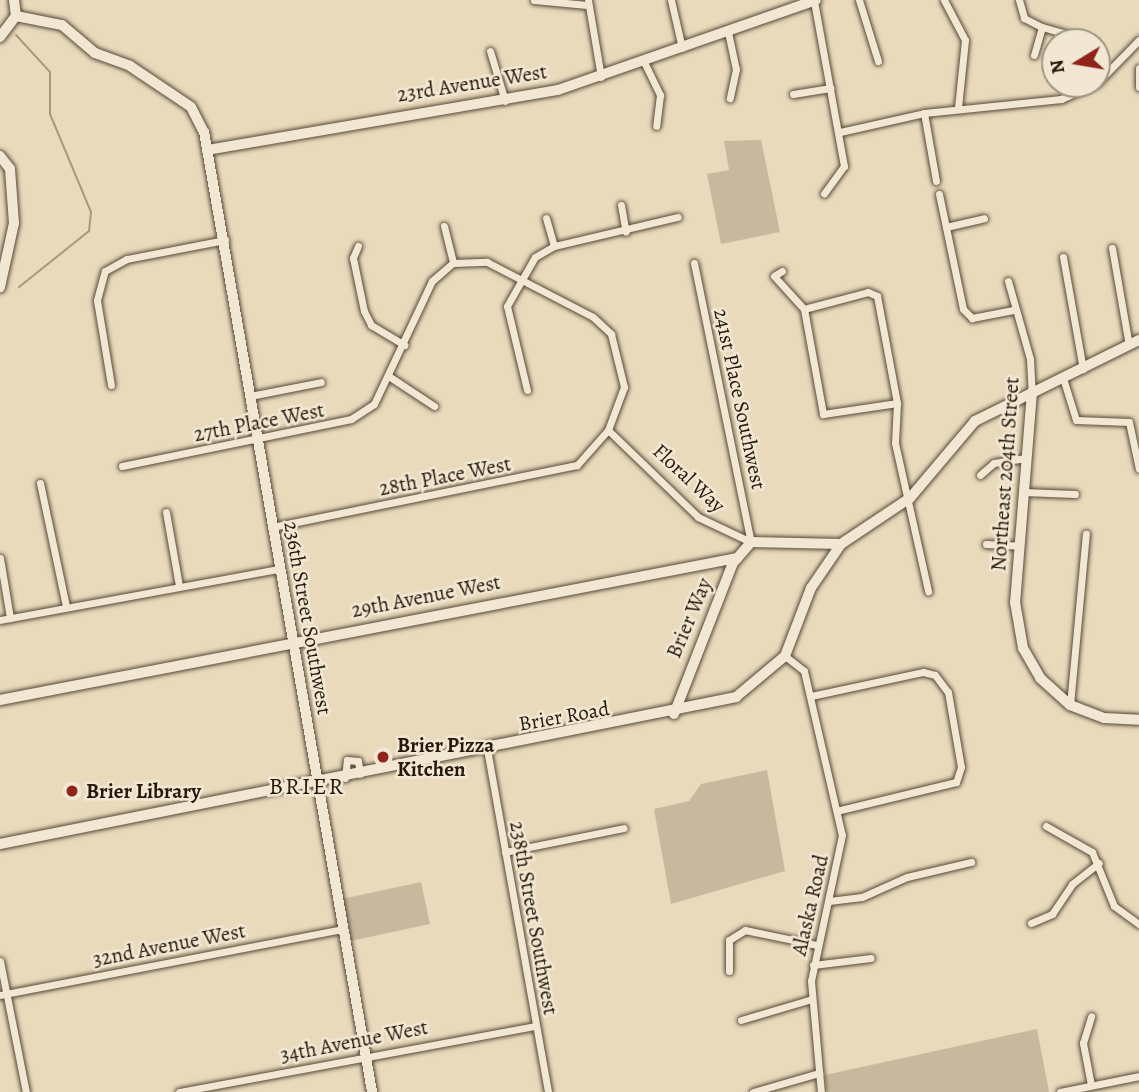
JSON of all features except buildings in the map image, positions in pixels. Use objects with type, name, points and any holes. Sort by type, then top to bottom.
[{"type":"street","points":[[0,37],[16,16],[14,0]]},
{"type":"street","points":[[534,0],[587,2],[601,77]]},
{"type":"street","points":[[671,0],[682,48]]},
{"type":"street","points":[[815,0],[844,166],[824,194]]},
{"type":"street","name":"23rd Avenue West","points":[[207,150],[408,111],[505,102],[601,77],[815,0]]},
{"type":"street","points":[[859,0],[878,61]]},
{"type":"street","points":[[944,0],[965,40],[958,108]]},
{"type":"street","points":[[1019,0],[1024,18],[1046,28]]},
{"type":"street","name":"236th Street Southwest","points":[[16,16],[62,25],[95,53],[119,60],[180,98],[199,120],[255,395],[291,642],[319,783],[372,1092]]},
{"type":"street","points":[[1034,55],[1042,27]]},
{"type":"street","points":[[728,32],[736,69],[730,98]]},
{"type":"street","points":[[1111,68],[1139,40]]},
{"type":"street","points":[[490,51],[505,102]]},
{"type":"street","points":[[644,62],[660,95],[656,126]]},
{"type":"street","points":[[1139,68],[1139,87]]},
{"type":"street","points":[[793,94],[831,89]]},
{"type":"street","points":[[840,132],[924,113],[1063,98]]},
{"type":"street","points":[[924,113],[936,181]]},
{"type":"street","points":[[0,156],[10,169],[14,223],[0,287]]},
{"type":"street","points":[[939,194],[967,315],[1013,310]]},
{"type":"street","points":[[621,205],[626,232]]},
{"type":"street","points":[[527,390],[507,326],[518,279],[535,257],[554,246],[626,232],[678,217]]},
{"type":"street","points":[[546,218],[554,246]]},
{"type":"street","points":[[946,226],[984,218]]},
{"type":"street","points":[[444,226],[453,263],[487,262],[593,317],[611,334],[624,387],[608,430]]},
{"type":"street","points":[[111,385],[97,300],[104,271],[127,259],[225,240]]},
{"type":"street","points":[[358,246],[354,258],[364,311],[371,325],[404,345]]},
{"type":"street","points":[[1112,248],[1134,343]]},
{"type":"street","points":[[1062,257],[1083,369]]},
{"type":"street","name":"27th Place West","points":[[122,466],[263,440],[351,419],[374,404],[390,377],[432,281],[453,263]]},
{"type":"street","name":"241st Place Southwest","points":[[694,263],[751,542]]},
{"type":"street","points":[[782,271],[774,276],[804,309],[823,414],[897,403]]},
{"type":"street","name":"Northeast 204th Street","points":[[1007,281],[1013,310],[1030,359],[1032,392],[1019,546],[1017,631],[1040,678],[1070,705]]},
{"type":"street","points":[[804,309],[873,293],[897,403],[895,443],[910,498],[928,591]]},
{"type":"street","name":"Brier Road","points":[[0,844],[319,783],[359,770],[674,714],[736,697],[785,656],[811,589],[841,544],[910,498],[975,421],[1134,343]]},
{"type":"street","points":[[390,377],[434,406]]},
{"type":"street","points":[[1063,378],[1072,415],[1081,423],[1129,422],[1139,469]]},
{"type":"street","points":[[255,395],[321,382]]},
{"type":"street","name":"Floral Way","points":[[608,430],[698,517],[751,542]]},
{"type":"street","name":"28th Place West","points":[[273,527],[564,471],[587,458],[608,430]]},
{"type":"street","points":[[980,475],[994,463],[1026,457]]},
{"type":"street","points":[[40,483],[66,606]]},
{"type":"street","points":[[1023,492],[1075,494]]},
{"type":"street","points":[[166,512],[178,586]]},
{"type":"street","points":[[1086,534],[1070,705],[1104,718],[1139,720]]},
{"type":"street","points":[[751,542],[841,544]]},
{"type":"street","name":"Brier Way","points":[[674,714],[737,558],[751,542]]},
{"type":"street","points":[[986,544],[1019,546]]},
{"type":"street","points":[[0,558],[10,618]]},
{"type":"street","name":"29th Avenue West","points":[[0,700],[737,558]]},
{"type":"street","points":[[0,620],[279,569]]},
{"type":"street","name":"Alaska Road","points":[[785,656],[804,671],[840,810],[839,864],[813,965],[812,999],[821,1092]]},
{"type":"street","points":[[811,696],[923,672],[943,681],[961,767],[956,782],[840,810]]},
{"type":"street","name":"238th Street Southwest","points":[[487,749],[548,1092]]},
{"type":"street","points":[[345,773],[355,758],[359,770]]},
{"type":"street","points":[[1046,826],[1085,845],[1099,863],[1114,906],[1139,924]]},
{"type":"street","points":[[505,852],[624,828]]},
{"type":"street","points":[[829,901],[862,897],[907,877],[971,862]]},
{"type":"street","points":[[1031,923],[1052,914],[1072,884],[1099,863]]},
{"type":"street","name":"32nd Avenue West","points":[[3,994],[344,929]]},
{"type":"street","points":[[729,971],[729,940],[745,930],[817,945]]},
{"type":"street","points":[[813,965],[871,958]]},
{"type":"street","points":[[0,961],[3,994],[26,1092]]},
{"type":"street","points":[[741,1020],[812,999]]},
{"type":"street","points":[[1091,1016],[1083,1043],[1091,1085]]},
{"type":"street","name":"34th Avenue West","points":[[179,1092],[535,1026]]},
{"type":"street","points":[[753,1092],[819,1073]]},
{"type":"street","points":[[1060,1092],[1139,1076]]},
{"type":"shaded area","points":[[761,140],[780,232],[721,244],[707,174],[729,170],[724,141]]},
{"type":"shaded area","points":[[767,770],[785,871],[671,904],[654,809],[689,801],[701,784]]},
{"type":"shaded area","points":[[421,882],[430,924],[352,941],[343,899]]},
{"type":"shaded area","points":[[1037,1029],[1049,1092],[827,1092],[825,1075]]},
{"type":"waterway","points":[[16,35],[50,72],[50,114],[91,212],[89,231],[19,287]]},
{"type":"place","name":"Brier Pizza Kitchen","points":[[383,757]]},
{"type":"place","name":"Brier Library","points":[[72,791]]},
{"type":"district","name":"BRIER","points":[[307,787]]}]
